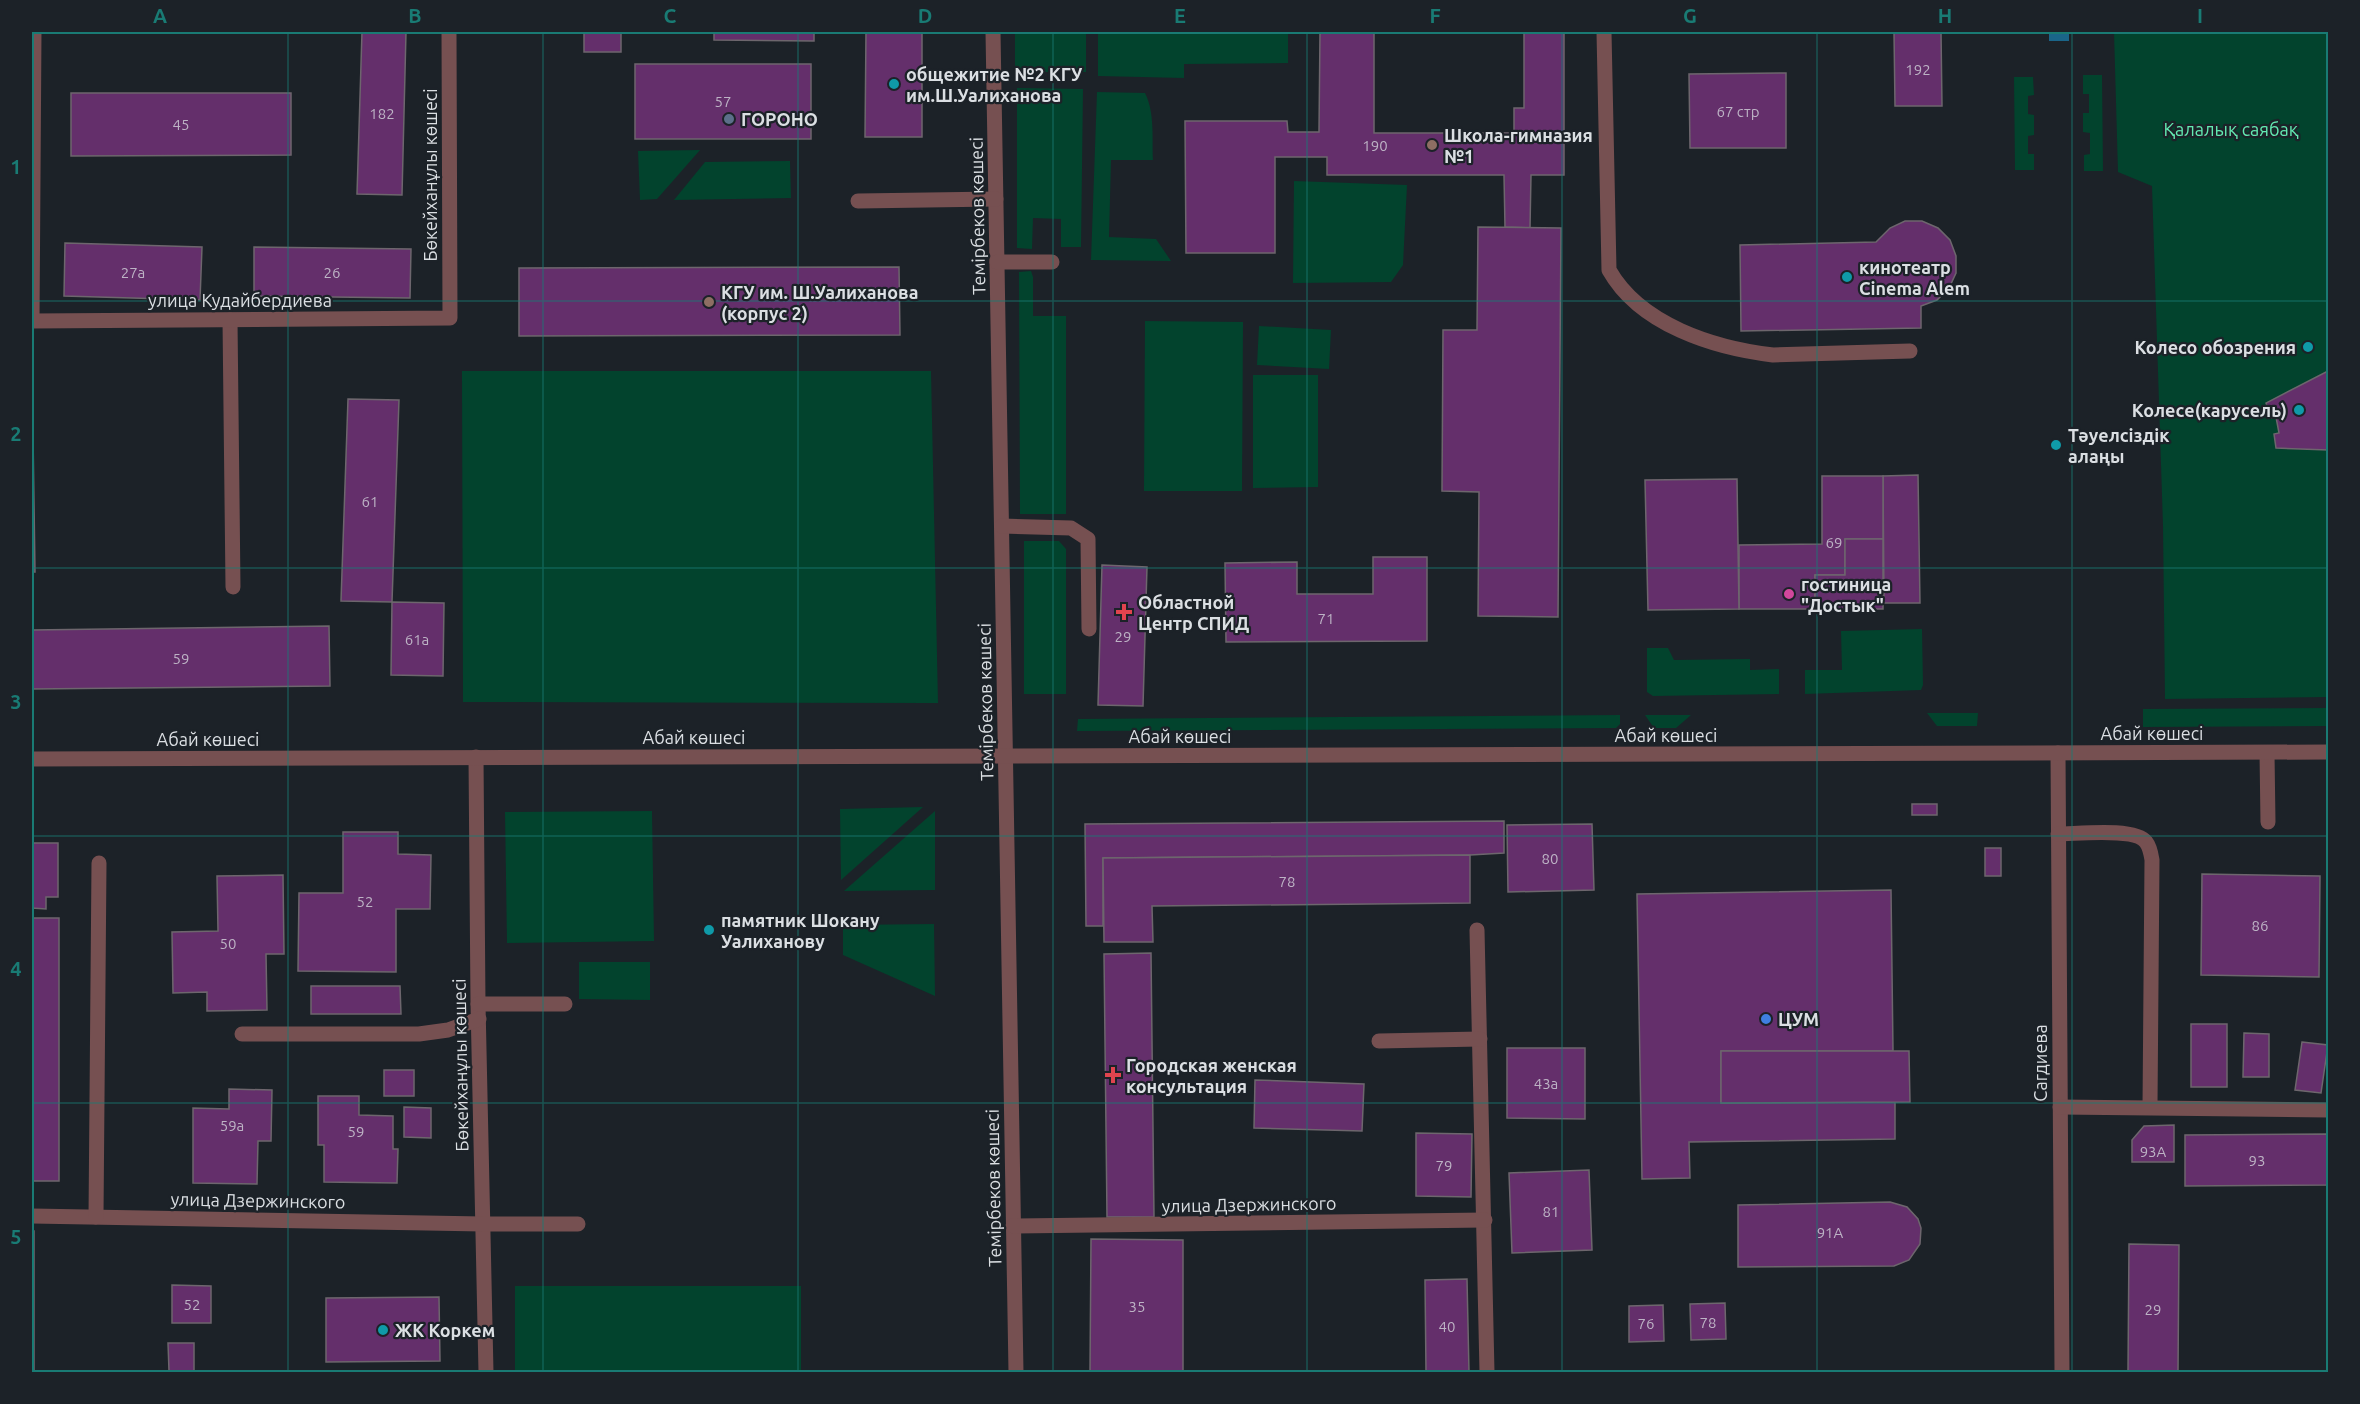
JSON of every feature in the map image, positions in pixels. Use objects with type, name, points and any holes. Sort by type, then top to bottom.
[{"type":"street","points":[[32,321],[34,32]]},
{"type":"street","name":"Бөкейханұлы көшесі","points":[[449,32],[450,318]]},
{"type":"street","name":"Темірбеков көшесі","points":[[993,32],[1016,1372]]},
{"type":"street","points":[[1604,32],[1609,270],[1627,295],[1653,315],[1696,336],[1729,346],[1773,355],[1910,351]]},
{"type":"street","points":[[858,201],[996,199]]},
{"type":"street","points":[[997,262],[1052,262]]},
{"type":"street","name":"улица Кудайбердиева","points":[[32,321],[450,318]]},
{"type":"street","points":[[230,320],[232,587]]},
{"type":"street","points":[[1002,526],[1071,528],[1088,539],[1089,629]]},
{"type":"street","name":"Сагдиева","points":[[2058,753],[2062,1372]]},
{"type":"street","points":[[2267,753],[2268,822]]},
{"type":"street","name":"Абай көшесі","points":[[32,759],[2328,753]]},
{"type":"street","name":"Бөкейханұлы көшесі","points":[[476,757],[486,1372]]},
{"type":"street","points":[[2058,834],[2133,833],[2146,841],[2150,849],[2152,860],[2150,1107]]},
{"type":"street","points":[[96,1217],[99,863]]},
{"type":"street","points":[[1477,930],[1487,1372]]},
{"type":"street","points":[[242,1034],[419,1034],[448,1030],[479,1012],[566,1004]]},
{"type":"street","points":[[1379,1041],[1480,1039]]},
{"type":"street","points":[[2060,1107],[2328,1110]]},
{"type":"street","name":"улица Дзержинского","points":[[32,1216],[578,1224]]},
{"type":"street","name":"улица Дзержинского","points":[[1013,1226],[1485,1220]]},
{"type":"green space","points":[[1015,32],[1086,32],[1086,72],[1015,72]]},
{"type":"green space","points":[[1098,32],[1288,32],[1288,63],[1184,64],[1184,78],[1098,76]]},
{"type":"green space","name":"Қалалық саябақ","points":[[2114,32],[2328,32],[2328,697],[2165,699],[2163,526],[2152,186],[2118,172]]},
{"type":"green space","points":[[2083,75],[2102,75],[2103,171],[2084,171],[2084,155],[2090,154],[2090,133],[2083,132],[2083,113],[2089,113],[2089,94],[2083,94]]},
{"type":"green space","points":[[2014,77],[2033,77],[2034,95],[2028,96],[2028,114],[2034,115],[2034,135],[2028,136],[2028,154],[2034,154],[2034,170],[2015,170]]},
{"type":"green space","points":[[1017,88],[1083,89],[1081,247],[1061,247],[1061,219],[1033,218],[1032,249],[1017,248]]},
{"type":"green space","points":[[1097,92],[1145,93],[1152,126],[1153,160],[1111,160],[1109,237],[1156,239],[1171,261],[1091,260]]},
{"type":"green space","points":[[700,150],[657,199],[640,200],[638,151]]},
{"type":"green space","points":[[790,161],[791,198],[674,200],[705,162]]},
{"type":"green space","points":[[1294,181],[1407,185],[1403,265],[1391,282],[1293,283]]},
{"type":"green space","points":[[1031,271],[1033,316],[1066,316],[1066,514],[1020,514],[1019,272]]},
{"type":"green space","points":[[1145,321],[1243,322],[1242,491],[1144,491]]},
{"type":"green space","points":[[1259,326],[1331,330],[1329,369],[1257,365]]},
{"type":"green space","points":[[462,371],[931,371],[938,703],[463,702]]},
{"type":"green space","points":[[1253,375],[1318,375],[1318,487],[1253,488]]},
{"type":"green space","points":[[1024,541],[1059,541],[1066,549],[1066,694],[1024,694]]},
{"type":"green space","points":[[1922,629],[1923,685],[1921,690],[1805,694],[1805,670],[1842,670],[1841,631]]},
{"type":"green space","points":[[1647,648],[1668,648],[1674,660],[1750,659],[1750,670],[1779,669],[1779,694],[1653,696],[1647,692]]},
{"type":"green space","points":[[2328,708],[2328,726],[2143,727],[2143,709]]},
{"type":"green space","points":[[1927,713],[1978,713],[1977,726],[1937,726]]},
{"type":"green space","points":[[1620,715],[1620,724],[1616,728],[1077,731],[1078,719]]},
{"type":"green space","points":[[1645,715],[1691,715],[1676,728],[1654,728]]},
{"type":"green space","points":[[923,807],[841,880],[840,809]]},
{"type":"green space","points":[[652,811],[654,941],[507,943],[505,812]]},
{"type":"green space","points":[[935,811],[935,890],[844,891]]},
{"type":"green space","points":[[934,924],[935,996],[843,955],[843,925]]},
{"type":"green space","points":[[579,962],[650,962],[650,1000],[579,999]]},
{"type":"green space","points":[[515,1286],[801,1286],[801,1372],[515,1372]]},
{"type":"water","points":[[2049,32],[2069,32],[2069,41],[2049,41]]},
{"type":"building","points":[[362,32],[406,32],[402,195],[357,194]]},
{"type":"building","points":[[584,32],[621,32],[621,52],[584,52]]},
{"type":"building","points":[[714,32],[814,32],[814,41],[714,40]]},
{"type":"building","name":"общежитие №2 КГУ им.Ш.Уалиханова","points":[[866,32],[922,32],[922,137],[865,137]]},
{"type":"building","name":"Школа-гимназия №1","points":[[1320,32],[1374,32],[1374,133],[1514,133],[1514,108],[1524,108],[1524,32],[1564,32],[1564,175],[1531,175],[1530,228],[1505,227],[1504,175],[1327,175],[1327,157],[1275,157],[1275,253],[1186,253],[1185,121],[1287,121],[1288,132],[1319,132]]},
{"type":"building","points":[[1894,32],[1941,32],[1942,106],[1895,106]]},
{"type":"building","points":[[635,64],[811,64],[811,139],[635,139]]},
{"type":"building","points":[[1786,73],[1786,148],[1690,148],[1689,74]]},
{"type":"building","points":[[71,93],[291,93],[291,155],[71,156]]},
{"type":"building","name":"кинотеатр Cinema Alem","points":[[1905,221],[1922,221],[1938,228],[1950,240],[1956,256],[1956,273],[1949,288],[1937,300],[1921,306],[1921,328],[1741,331],[1740,245],[1876,242],[1890,228]]},
{"type":"building","points":[[1478,227],[1561,228],[1558,617],[1478,616],[1479,492],[1442,491],[1443,330],[1477,330]]},
{"type":"building","points":[[65,243],[202,247],[200,300],[64,296]]},
{"type":"building","points":[[254,247],[411,249],[410,298],[254,296]]},
{"type":"building","name":"КГУ им. Ш.Уалиханова (корпус 2)","points":[[899,267],[900,335],[519,336],[519,268]]},
{"type":"building","points":[[32,365],[35,572],[32,572]]},
{"type":"building","name":"Колесе(карусель)","points":[[2328,371],[2328,450],[2276,448],[2274,434],[2279,433],[2276,417],[2271,418],[2266,403]]},
{"type":"building","points":[[348,399],[399,400],[392,602],[341,601]]},
{"type":"building","points":[[1918,475],[1920,603],[1884,603],[1883,476]]},
{"type":"building","points":[[1822,476],[1883,476],[1883,539],[1845,539],[1845,575],[1815,575],[1815,609],[1739,609],[1739,545],[1822,544]]},
{"type":"building","points":[[1737,479],[1739,609],[1648,610],[1645,480]]},
{"type":"building","points":[[1845,539],[1883,539],[1883,609],[1815,609],[1815,575],[1845,575]]},
{"type":"building","points":[[1373,557],[1427,557],[1427,641],[1226,642],[1225,563],[1297,562],[1297,594],[1373,594]]},
{"type":"building","points":[[1102,565],[1147,567],[1143,706],[1098,705]]},
{"type":"building","points":[[392,602],[444,603],[443,676],[391,675]]},
{"type":"building","points":[[329,626],[330,686],[32,689],[32,630]]},
{"type":"building","points":[[1912,804],[1937,804],[1937,815],[1912,815]]},
{"type":"building","points":[[1504,821],[1504,853],[1103,858],[1103,926],[1086,926],[1085,824]]},
{"type":"building","points":[[1592,824],[1594,890],[1508,892],[1507,825]]},
{"type":"building","points":[[343,832],[398,832],[398,854],[431,855],[430,909],[396,909],[396,972],[298,971],[299,893],[343,893]]},
{"type":"building","points":[[32,843],[58,843],[58,897],[46,897],[46,909],[32,908]]},
{"type":"building","points":[[1985,848],[2001,848],[2001,876],[1985,876]]},
{"type":"building","points":[[1470,855],[1470,903],[1152,906],[1153,942],[1104,942],[1103,858]]},
{"type":"building","points":[[2202,874],[2320,876],[2319,977],[2201,975]]},
{"type":"building","points":[[283,875],[284,954],[266,954],[267,1010],[207,1011],[207,992],[173,993],[172,932],[218,931],[217,876]]},
{"type":"building","name":"ЦУМ","points":[[1891,890],[1893,1051],[1721,1051],[1721,1103],[1895,1102],[1895,1139],[1689,1142],[1690,1178],[1642,1179],[1637,894]]},
{"type":"building","points":[[32,918],[59,918],[59,1181],[32,1181]]},
{"type":"building","points":[[1151,953],[1154,1217],[1107,1217],[1104,954]]},
{"type":"building","points":[[311,986],[400,986],[401,1014],[311,1014]]},
{"type":"building","points":[[2191,1024],[2227,1024],[2227,1087],[2191,1087]]},
{"type":"building","points":[[2244,1033],[2269,1034],[2269,1077],[2243,1077]]},
{"type":"building","points":[[2302,1042],[2328,1045],[2321,1093],[2295,1090]]},
{"type":"building","points":[[1507,1048],[1585,1048],[1585,1119],[1507,1118]]},
{"type":"building","points":[[1721,1051],[1909,1051],[1910,1102],[1721,1103]]},
{"type":"building","points":[[384,1070],[414,1070],[414,1096],[384,1096]]},
{"type":"building","points":[[1255,1080],[1364,1084],[1362,1131],[1254,1128]]},
{"type":"building","points":[[229,1089],[272,1090],[271,1141],[258,1141],[257,1184],[193,1183],[193,1108],[229,1109]]},
{"type":"building","points":[[318,1096],[359,1096],[359,1115],[393,1116],[393,1149],[398,1149],[397,1183],[324,1182],[324,1145],[318,1145]]},
{"type":"building","points":[[404,1107],[431,1108],[431,1138],[404,1137]]},
{"type":"building","points":[[2174,1125],[2174,1162],[2132,1162],[2132,1140],[2144,1126]]},
{"type":"building","points":[[1416,1133],[1472,1134],[1471,1197],[1416,1196]]},
{"type":"building","points":[[2328,1134],[2328,1185],[2185,1186],[2185,1135]]},
{"type":"building","points":[[1589,1170],[1592,1250],[1512,1253],[1509,1173]]},
{"type":"building","points":[[1890,1202],[1907,1207],[1918,1219],[1921,1228],[1920,1244],[1909,1260],[1894,1266],[1738,1267],[1738,1205]]},
{"type":"building","points":[[32,1231],[34,1231],[34,1372],[32,1372]]},
{"type":"building","points":[[1091,1239],[1183,1240],[1183,1372],[1090,1372]]},
{"type":"building","points":[[2129,1244],[2179,1245],[2178,1372],[2128,1372]]},
{"type":"building","points":[[1467,1279],[1469,1372],[1426,1372],[1425,1280]]},
{"type":"building","points":[[172,1285],[211,1286],[211,1323],[172,1323]]},
{"type":"building","name":"ЖК Коркем","points":[[439,1297],[440,1361],[326,1362],[326,1298]]},
{"type":"building","points":[[1725,1303],[1726,1339],[1691,1340],[1690,1304]]},
{"type":"building","points":[[1663,1305],[1664,1341],[1629,1342],[1629,1306]]},
{"type":"building","points":[[168,1343],[194,1343],[194,1371],[169,1371]]},
{"type":"place","name":"общежитие №2 КГУ им.Ш.Уалиханова","points":[[894,84]]},
{"type":"place","name":"ГОРОНО","points":[[729,119]]},
{"type":"place","name":"Школа-гимназия №1","points":[[1432,145]]},
{"type":"place","name":"кинотеатр Cinema Alem","points":[[1847,277]]},
{"type":"place","name":"КГУ им. Ш.Уалиханова (корпус 2)","points":[[709,302]]},
{"type":"place","name":"Колесо обозрения","points":[[2308,347]]},
{"type":"place","name":"Колесе(карусель)","points":[[2299,410]]},
{"type":"place","name":"Тәуелсіздік алаңы","points":[[2056,445]]},
{"type":"place","name":"гостиница \"Достык\"","points":[[1789,594]]},
{"type":"place","name":"Областной Центр СПИД","points":[[1124,612]]},
{"type":"place","name":"памятник Шокану Уалиханову","points":[[709,930]]},
{"type":"place","name":"ЦУМ","points":[[1766,1019]]},
{"type":"place","name":"Городская женская консультация","points":[[1113,1075]]},
{"type":"place","name":"ЖК Коркем","points":[[383,1330]]}]
